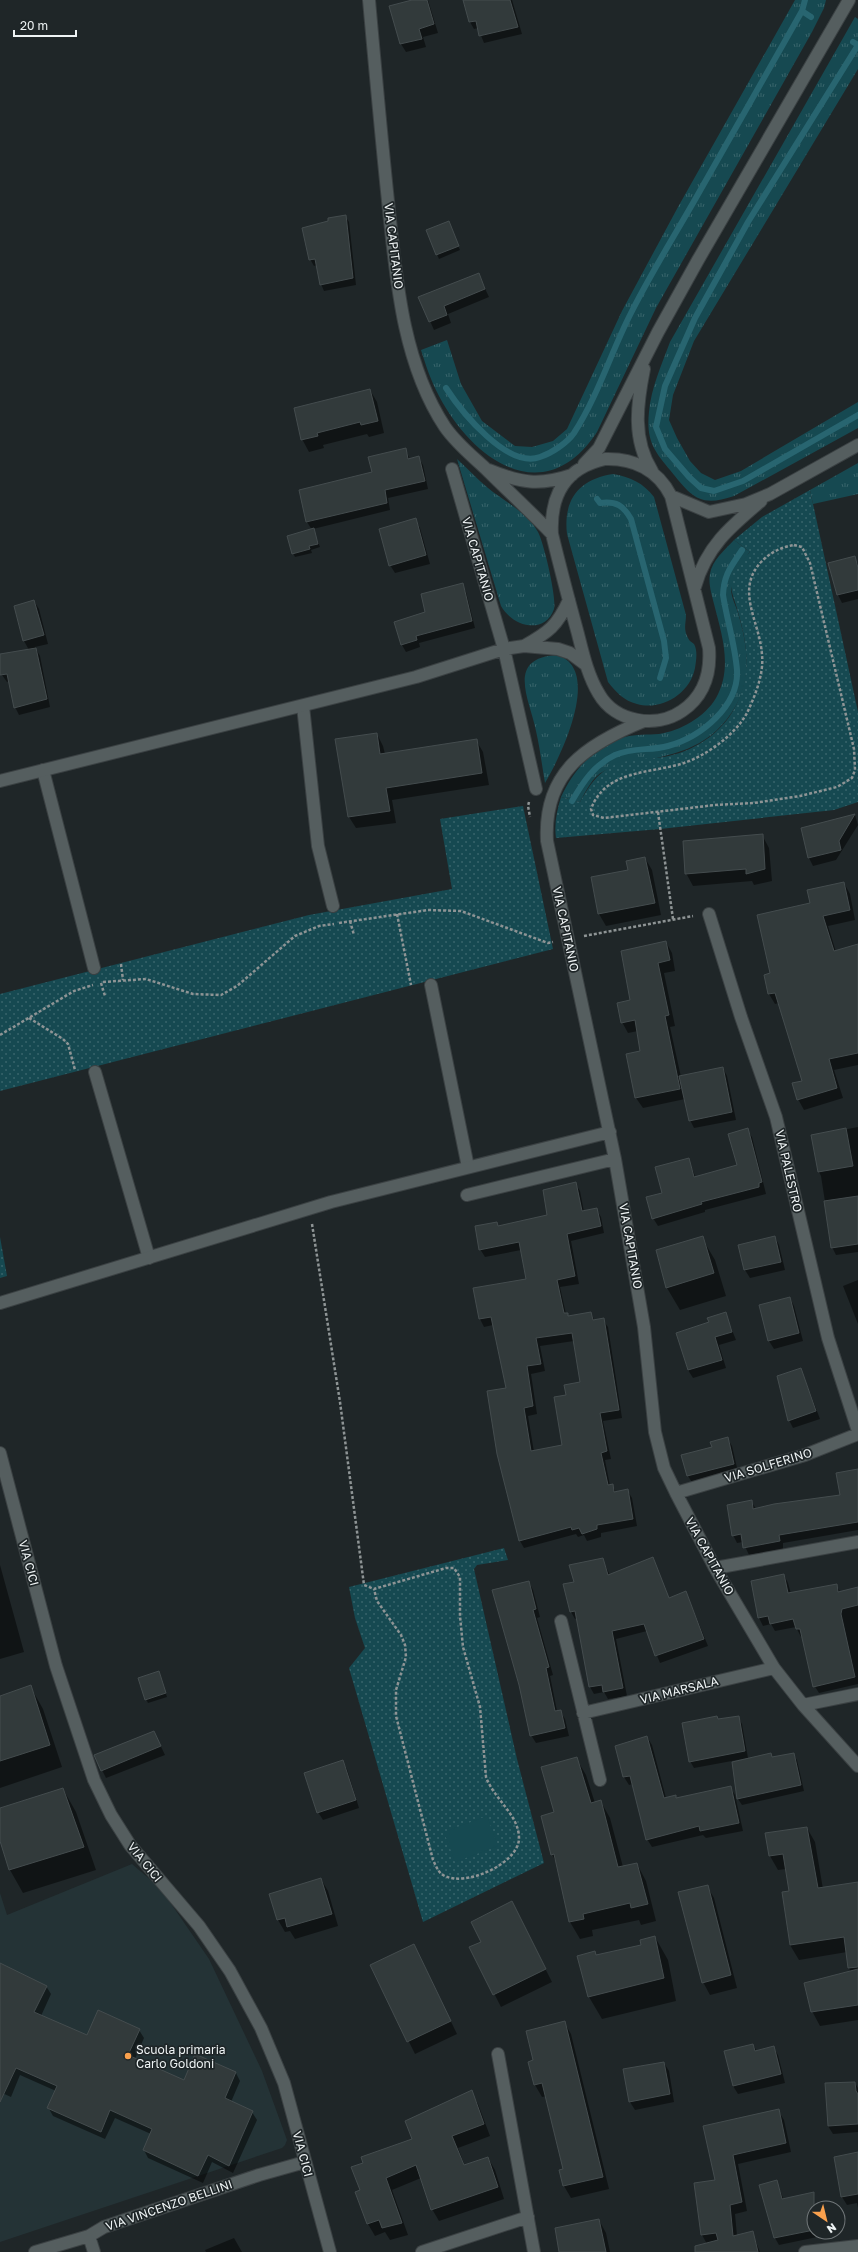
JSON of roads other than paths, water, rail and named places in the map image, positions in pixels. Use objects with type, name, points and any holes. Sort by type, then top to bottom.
[{"type":"street","name":"VIA CAPITANIO","points":[[370,0],[379,122],[395,266],[411,345],[426,392],[445,428],[465,450],[552,534]]},
{"type":"street","points":[[647,356],[637,410],[638,428],[645,459],[654,474],[662,481],[671,496],[695,587],[709,648],[710,664],[706,681],[700,694],[691,705],[681,712],[656,721],[644,721],[619,714],[599,696],[586,665],[552,534],[553,505],[559,490],[599,448],[647,356],[702,253],[849,0]]},
{"type":"street","points":[[671,496],[709,512],[746,504],[770,494],[858,445]]},
{"type":"street","name":"VIA CAPITANIO","points":[[485,468],[522,482],[553,481],[594,462],[617,459],[640,465],[654,474]]},
{"type":"street","name":"VIA CAPITANIO","points":[[452,469],[504,649],[536,789]]},
{"type":"street","points":[[695,587],[700,569],[717,542],[770,494]]},
{"type":"street","points":[[524,646],[553,628],[561,618],[568,600]]},
{"type":"street","points":[[0,781],[416,677],[504,649],[524,646],[558,649],[570,653],[586,665]]},
{"type":"street","points":[[303,706],[318,846],[333,906]]},
{"type":"street","name":"VIA CAPITANIO","points":[[644,721],[594,744],[571,765],[554,792],[549,807],[546,824],[547,841],[615,1159],[644,1326],[655,1432],[664,1468],[676,1493],[715,1568],[774,1668],[803,1705],[858,1766]]},
{"type":"street","points":[[43,770],[94,968]]},
{"type":"street","name":"VIA PALESTRO","points":[[709,914],[741,1016],[776,1117],[828,1338],[858,1432]]},
{"type":"street","points":[[431,985],[468,1167]]},
{"type":"street","points":[[95,1072],[149,1258]]},
{"type":"street","points":[[0,1303],[331,1202],[610,1132]]},
{"type":"street","points":[[467,1195],[615,1159]]},
{"type":"street","name":"VIA SOLFERINO","points":[[676,1493],[806,1455],[858,1432]]},
{"type":"street","name":"VIA CICI","points":[[0,1453],[56,1666],[94,1780],[111,1815],[130,1845],[199,1926],[237,1984],[261,2028],[284,2083],[330,2252]]},
{"type":"street","points":[[715,1568],[858,1542]]},
{"type":"street","points":[[561,1621],[600,1780]]},
{"type":"street","name":"VIA MARSALA","points":[[583,1713],[774,1668]]},
{"type":"street","points":[[803,1705],[858,1694]]},
{"type":"street","points":[[498,2054],[534,2252]]},
{"type":"street","name":"VIA VINCENZO BELLINI","points":[[35,2252],[89,2236],[104,2227],[259,2175],[305,2162]]},
{"type":"street","points":[[422,2252],[528,2217]]},
{"type":"street","points":[[89,2236],[94,2252]]},
{"type":"street","points":[[805,2252],[858,2246]]},
{"type":"waterway","points":[[446,388],[462,410],[486,436],[500,447],[514,455],[527,458],[540,457],[559,447],[571,437],[583,419],[639,297],[802,11],[805,0]]},
{"type":"waterway","points":[[802,11],[811,17]]},
{"type":"waterway","points":[[853,42],[858,45]]},
{"type":"waterway","points":[[858,45],[748,222],[695,318],[665,386],[656,427],[665,449],[689,477],[701,488],[714,491],[743,481],[858,415]]},
{"type":"waterway","points":[[597,499],[600,503],[615,503],[622,507],[631,519],[664,641],[666,658],[660,678]]},
{"type":"waterway","points":[[572,801],[580,787],[595,769],[608,759],[628,751],[668,746],[681,742],[705,727],[716,718],[725,707],[732,696],[736,683],[737,670],[735,651],[723,595],[725,582],[731,566],[742,550]]},
{"type":"place","name":"Scuola primaria Carlo Goldoni","points":[[128,2056]]}]
